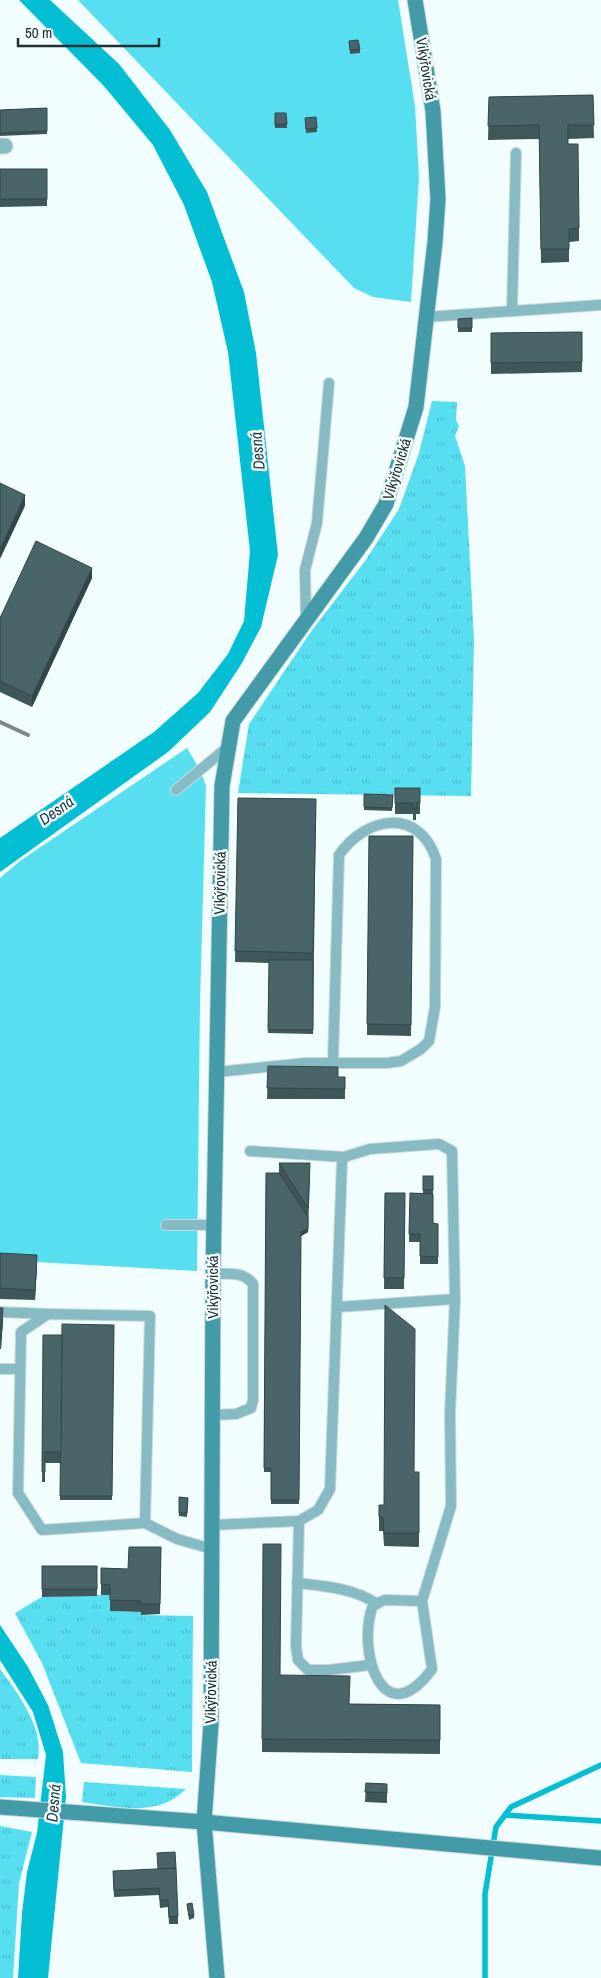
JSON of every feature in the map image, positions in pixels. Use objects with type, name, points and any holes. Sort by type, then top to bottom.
[{"type":"street","name":"Vikýřovická","points":[[218,1978],[204,1822],[211,1724],[213,1274],[222,786],[233,721],[366,538],[386,504],[416,407],[435,242],[438,169],[433,111],[416,0]]},
{"type":"street","points":[[2,1807],[204,1822],[601,1858]]},
{"type":"lane","points":[[512,310],[516,154]]},
{"type":"lane","points":[[426,317],[601,305]]},
{"type":"lane","points":[[306,620],[305,570],[316,523],[329,383]]},
{"type":"lane","points":[[176,790],[229,746]]},
{"type":"lane","points":[[217,1072],[305,1063],[387,1064],[412,1056],[429,1041],[435,1007],[436,860],[431,846],[424,836],[405,824],[390,823],[366,830],[353,837],[340,855],[333,1062]]},
{"type":"lane","points":[[250,1150],[344,1157],[370,1149],[439,1144],[452,1151],[455,1299],[450,1413],[451,1506],[422,1601],[432,1669],[421,1685],[400,1694],[387,1691],[375,1679],[370,1665],[368,1618],[373,1605],[385,1600],[422,1601]]},
{"type":"lane","points":[[212,1525],[299,1521],[318,1510],[330,1488],[342,1162],[344,1157]]},
{"type":"lane","points":[[166,1225],[214,1225]]},
{"type":"lane","points":[[213,1274],[240,1274],[247,1277],[253,1284],[253,1400],[251,1408],[236,1414],[213,1415]]},
{"type":"lane","points":[[338,1307],[455,1299]]},
{"type":"lane","points":[[0,1312],[150,1316],[145,1523]]},
{"type":"lane","points":[[48,1314],[21,1332],[18,1493],[42,1530],[145,1523],[177,1539],[212,1549]]},
{"type":"lane","points":[[0,1369],[20,1369]]},
{"type":"lane","points":[[299,1521],[296,1646],[298,1660],[308,1670],[329,1670],[370,1665]]},
{"type":"lane","points":[[297,1583],[325,1586],[365,1596],[377,1604]]},
{"type":"green space","points":[[78,0],[398,0],[415,106],[419,177],[411,302],[373,297],[354,288]]},
{"type":"green space","points":[[432,401],[457,402],[456,420],[459,426],[455,436],[465,466],[474,641],[471,796],[238,793],[249,724],[310,633],[365,561],[399,509],[419,453]]},
{"type":"green space","points":[[187,748],[200,770],[206,786],[200,1003],[197,1271],[0,1260],[0,878],[20,861]]},
{"type":"green space","points":[[110,1595],[110,1611],[141,1612],[141,1615],[193,1616],[192,1772],[81,1763],[42,1663],[15,1613],[42,1597]]},
{"type":"green space","points":[[0,1669],[28,1711],[37,1735],[38,1759],[0,1759]]},
{"type":"green space","points":[[0,1775],[36,1777],[35,1798],[0,1797]]},
{"type":"green space","points":[[84,1782],[186,1789],[175,1798],[163,1804],[150,1807],[123,1808],[82,1802]]},
{"type":"green space","points":[[0,1826],[32,1832],[19,1883],[13,1978],[0,1978]]},
{"type":"water","name":"Desná","points":[[19,0],[50,0],[119,64],[170,130],[207,192],[244,292],[256,353],[278,555],[261,627],[242,663],[210,712],[168,752],[0,872],[0,838],[154,732],[198,693],[228,654],[244,621],[250,551],[228,352],[212,282],[184,205],[153,145],[103,85]]},
{"type":"water","name":"Desná","points":[[0,1625],[28,1667],[48,1705],[63,1752],[66,1797],[48,1978],[18,1978],[22,1913],[27,1872],[37,1833],[46,1755],[33,1712],[0,1660]]},
{"type":"building","points":[[358,40],[360,49],[350,50],[349,41]]},
{"type":"building","points":[[593,95],[594,125],[568,125],[568,144],[578,144],[579,228],[569,229],[569,249],[541,249],[539,125],[488,126],[489,97]]},
{"type":"building","points":[[47,108],[47,131],[0,133],[0,110]]},
{"type":"building","points":[[275,113],[286,113],[287,124],[275,125]]},
{"type":"building","points":[[316,117],[317,128],[306,129],[305,118]]},
{"type":"building","points":[[0,169],[47,169],[47,199],[0,199]]},
{"type":"building","points":[[472,318],[472,328],[458,328],[458,319]]},
{"type":"building","points":[[582,332],[582,362],[491,363],[491,333]]},
{"type":"building","points":[[0,483],[25,495],[0,549]]},
{"type":"building","points":[[36,541],[92,568],[32,696],[0,681],[0,618]]},
{"type":"building","points":[[395,788],[420,788],[420,803],[416,803],[416,809],[413,809],[413,803],[395,803]]},
{"type":"building","points":[[364,794],[393,795],[392,808],[364,807]]},
{"type":"building","points":[[238,798],[316,799],[313,953],[235,951]]},
{"type":"building","points":[[369,836],[413,836],[411,1025],[367,1024]]},
{"type":"building","points":[[269,960],[313,960],[313,1030],[268,1030]]},
{"type":"building","points":[[268,1066],[338,1067],[338,1077],[345,1077],[345,1089],[267,1088]]},
{"type":"building","points":[[279,1163],[310,1163],[308,1208]]},
{"type":"building","points":[[266,1173],[279,1173],[308,1217],[308,1229],[301,1232],[299,1500],[271,1500],[271,1468],[264,1468]]},
{"type":"building","points":[[423,1176],[433,1176],[433,1190],[423,1190]]},
{"type":"building","points":[[385,1193],[405,1193],[404,1278],[384,1278]]},
{"type":"building","points":[[410,1193],[433,1194],[433,1223],[438,1224],[438,1257],[420,1256],[420,1234],[409,1234]]},
{"type":"building","points":[[0,1253],[37,1255],[35,1290],[0,1288]]},
{"type":"building","points":[[385,1305],[415,1329],[414,1472],[419,1472],[419,1533],[384,1533],[383,1517],[379,1517],[379,1505],[384,1505]]},
{"type":"building","points":[[0,1308],[3,1308],[1,1338],[0,1338]]},
{"type":"building","points":[[62,1324],[114,1325],[112,1496],[60,1496]]},
{"type":"building","points":[[43,1335],[62,1335],[61,1452],[45,1452],[45,1472],[42,1472]]},
{"type":"building","points":[[179,1497],[188,1498],[187,1513],[179,1513]]},
{"type":"building","points":[[263,1544],[281,1544],[280,1675],[350,1676],[349,1704],[440,1705],[440,1740],[262,1739]]},
{"type":"building","points":[[129,1547],[161,1547],[160,1604],[141,1604],[141,1601],[110,1600],[110,1585],[101,1584],[101,1568],[128,1569]]},
{"type":"building","points":[[42,1566],[97,1566],[97,1589],[42,1589]]},
{"type":"building","points":[[366,1783],[387,1784],[387,1793],[365,1792]]},
{"type":"building","points":[[175,1852],[176,1868],[158,1869],[157,1853]]},
{"type":"building","points":[[176,1868],[178,1916],[169,1917],[168,1900],[160,1900],[159,1888],[114,1890],[113,1871]]},
{"type":"building","points":[[192,1903],[194,1915],[189,1916],[187,1904]]},
{"type":"waterway","points":[[485,1978],[485,1894],[496,1827],[511,1807],[601,1765]]},
{"type":"waterway","points":[[505,1815],[601,1821]]},
{"type":"railway","points":[[0,722],[28,735]]}]
